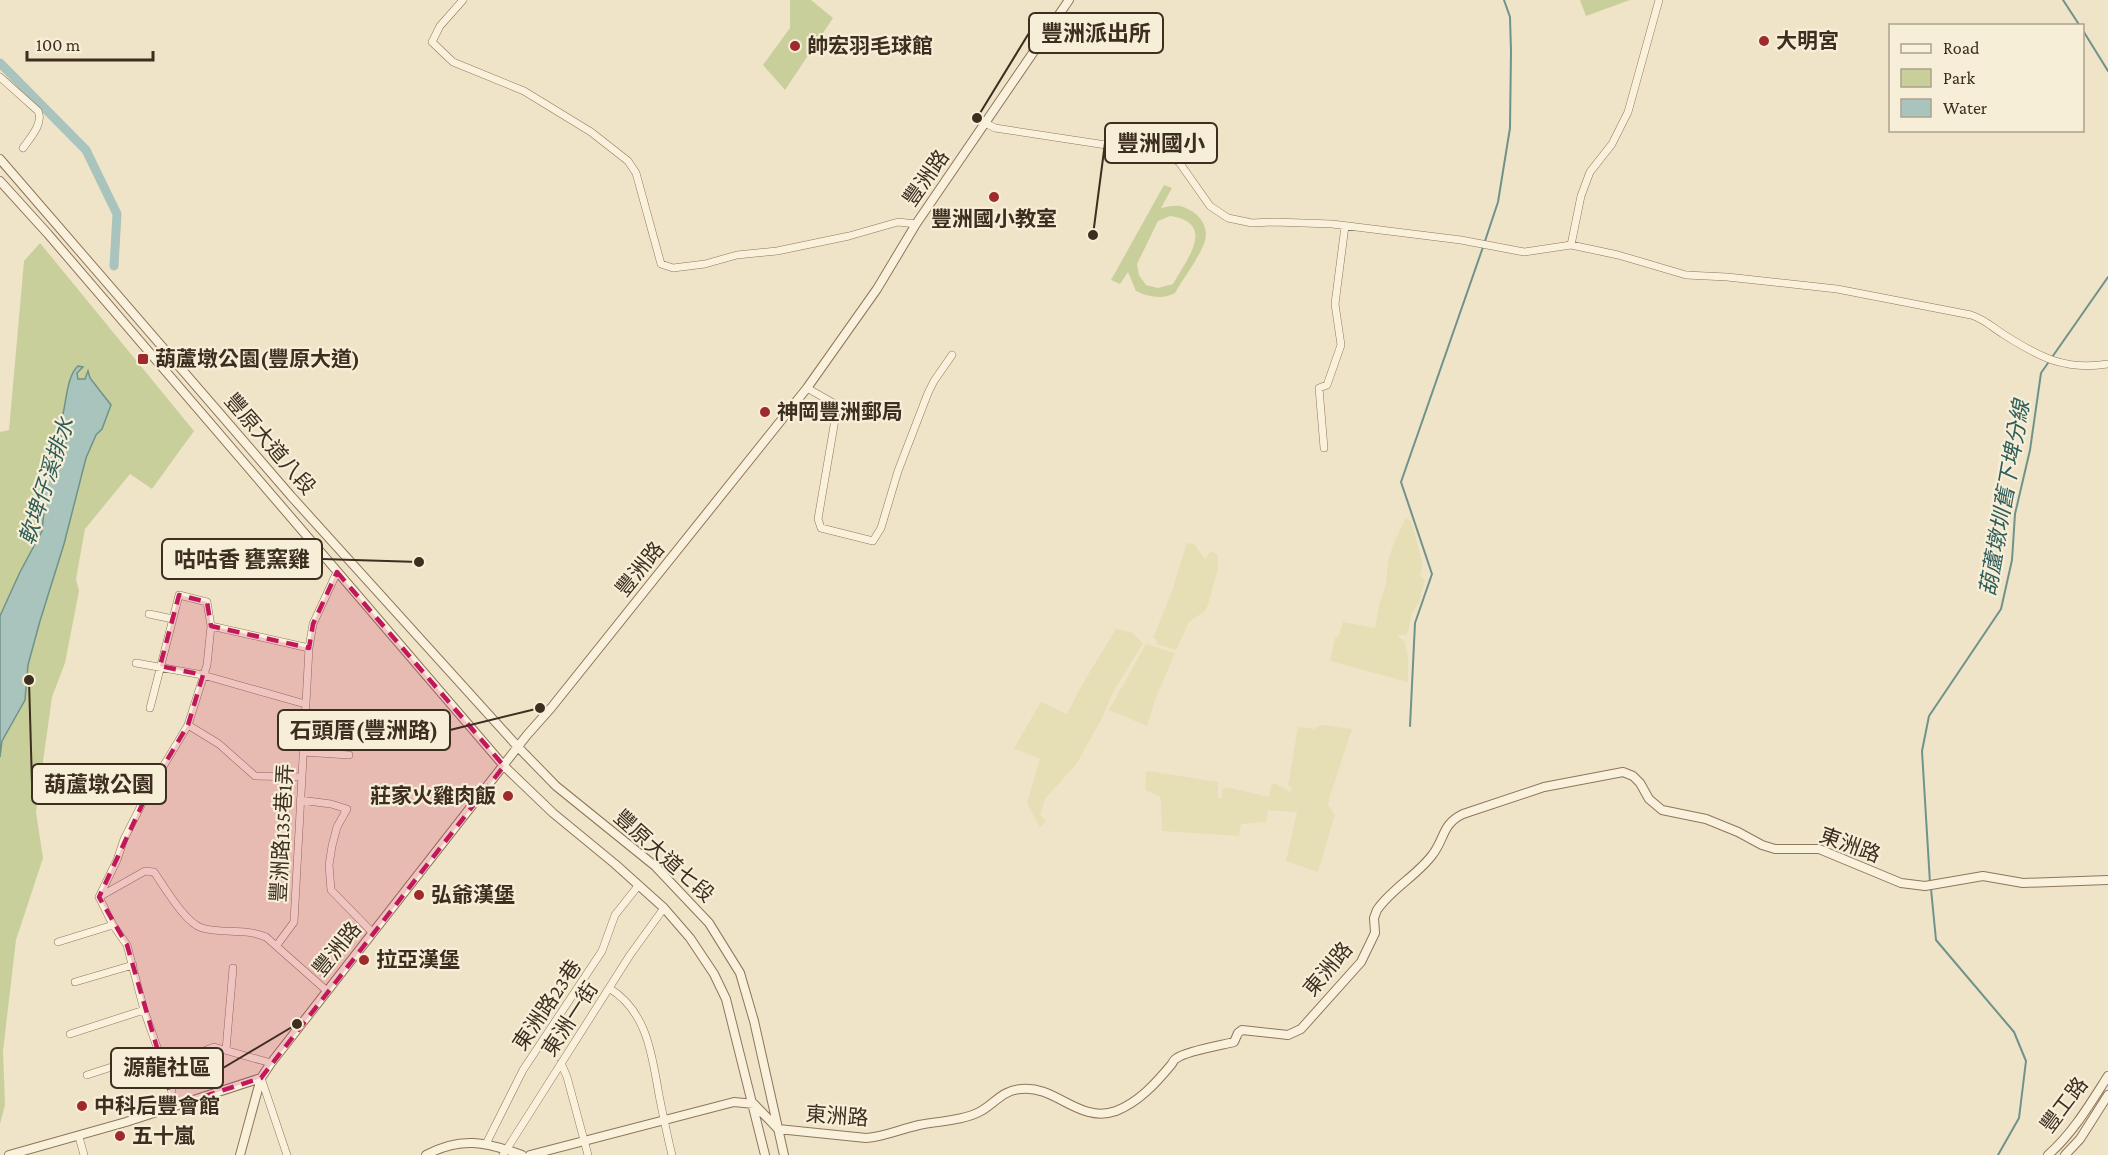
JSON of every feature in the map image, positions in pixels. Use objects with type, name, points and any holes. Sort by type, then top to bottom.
[{"type":"street","points":[[464,0],[440,26],[432,42],[453,62],[539,98],[591,132],[628,161],[636,173],[661,264],[673,268],[705,264],[737,255],[777,251],[849,236],[898,222],[916,224]]},
{"type":"street","name":"豐洲路","points":[[240,1155],[261,1078],[271,1063],[466,812],[807,388],[877,289],[916,224],[1069,0]]},
{"type":"street","points":[[1571,245],[1581,196],[1590,172],[1612,144],[1628,112],[1659,0]]},
{"type":"street","points":[[0,77],[40,116],[40,123],[23,148]]},
{"type":"street","points":[[985,123],[995,128],[1165,154],[1179,162],[1210,206],[1228,218],[1252,223],[1345,226],[1461,240],[1524,252],[1571,245],[1618,255],[1686,275],[1820,286],[1949,309],[1985,320],[2001,332],[2053,362],[2076,366],[2108,364]]},
{"type":"street","name":"豐原大道八段","points":[[0,159],[291,496],[518,747]]},
{"type":"street","name":"豐原大道八段","points":[[0,181],[504,766]]},
{"type":"street","points":[[1324,448],[1319,388],[1327,385],[1341,345],[1335,304],[1345,226]]},
{"type":"street","points":[[807,388],[835,404],[837,408],[818,519],[819,525],[822,528],[873,541],[881,528],[898,471],[928,393],[952,355]]},
{"type":"street","name":"豐洲路135巷1弄","points":[[277,945],[294,922],[309,648],[313,624],[337,572]]},
{"type":"street","points":[[99,897],[145,797],[188,725],[207,665],[211,626],[207,602],[179,595],[150,708]]},
{"type":"street","points":[[149,614],[173,620]]},
{"type":"street","points":[[211,626],[309,648]]},
{"type":"street","points":[[136,663],[203,675],[305,704]]},
{"type":"street","points":[[188,725],[219,744],[255,776],[301,777]]},
{"type":"street","name":"豐原大道七段","points":[[518,747],[556,786],[654,866],[709,923],[740,973],[754,1021],[784,1155]]},
{"type":"street","points":[[303,752],[349,755]]},
{"type":"street","name":"豐原大道七段","points":[[504,766],[553,813],[664,908],[690,938],[714,974],[726,999],[765,1155]]},
{"type":"street","name":"東洲路","points":[[753,1104],[778,1129],[866,1138],[917,1125],[960,1118],[981,1111],[1000,1097],[1020,1089],[1044,1092],[1086,1113],[1107,1113],[1123,1108],[1138,1099],[1181,1055],[1234,1042],[1242,1030],[1288,1035],[1295,1033],[1354,970],[1375,933],[1374,918],[1377,910],[1432,856],[1449,823],[1463,814],[1553,784],[1623,772],[1628,773],[1640,783],[1649,799],[1662,810],[1706,819],[1768,848],[1819,849],[1894,881],[1930,885],[1983,876],[2023,883],[2108,880]]},
{"type":"street","points":[[300,800],[331,804],[347,809],[332,846],[329,865],[332,890],[373,933]]},
{"type":"street","points":[[99,897],[145,871],[154,872],[191,922],[201,928],[254,932],[277,945],[327,990]]},
{"type":"street","name":"東洲路23巷","points":[[486,1144],[523,1070],[602,951],[615,915],[638,886]]},
{"type":"street","points":[[99,897],[113,925],[127,945],[144,1010],[165,1071],[174,1106]]},
{"type":"street","name":"東洲一街","points":[[505,1152],[630,955],[664,908]]},
{"type":"street","points":[[58,942],[113,925]]},
{"type":"street","points":[[75,982],[133,965]]},
{"type":"street","points":[[226,1050],[233,968]]},
{"type":"street","points":[[609,988],[623,997],[635,1012],[650,1042],[672,1155]]},
{"type":"street","points":[[70,1034],[144,1010]]},
{"type":"street","points":[[165,1071],[190,1067],[199,1060],[204,1051],[214,1047],[271,1063]]},
{"type":"street","points":[[87,1075],[158,1052]]},
{"type":"street","points":[[561,1064],[567,1077],[588,1155]]},
{"type":"street","name":"豐工路","points":[[2048,1155],[2065,1139],[2086,1112],[2108,1076]]},
{"type":"street","points":[[9,1155],[79,1137],[261,1078],[287,1155]]},
{"type":"street","name":"豐工路","points":[[2065,1155],[2080,1139],[2108,1095]]},
{"type":"street","points":[[530,1155],[734,1102],[753,1104]]},
{"type":"street","points":[[79,1137],[84,1155]]},
{"type":"street","points":[[426,1155],[453,1143],[469,1142],[486,1144],[505,1152],[522,1155]]},
{"type":"highlighted area","points":[[337,572],[504,766],[261,1078],[174,1106],[127,945],[99,897],[149,790],[188,725],[203,675],[160,666],[179,595],[207,602],[211,626],[309,648],[313,624]]},
{"type":"shaded area","points":[[1406,518],[1411,521],[1423,564],[1420,576],[1425,580],[1419,602],[1412,613],[1408,632],[1406,635],[1397,635],[1405,642],[1408,682],[1330,661],[1335,638],[1338,637],[1343,622],[1375,628],[1386,584],[1388,562],[1393,545]]},
{"type":"shaded area","points":[[1187,543],[1194,544],[1205,559],[1211,551],[1218,555],[1218,568],[1205,611],[1189,622],[1176,650],[1156,644],[1157,640],[1153,638],[1172,591]]},
{"type":"shaded area","points":[[1116,629],[1131,632],[1143,643],[1112,694],[1103,716],[1077,763],[1045,799],[1040,814],[1046,821],[1040,827],[1027,803],[1040,759],[1014,748],[1041,702],[1067,714]]},
{"type":"shaded area","points":[[1146,644],[1175,653],[1155,700],[1147,726],[1109,710]]},
{"type":"shaded area","points":[[1321,725],[1352,729],[1329,799],[1328,805],[1335,815],[1318,872],[1286,861],[1297,812],[1268,810],[1266,822],[1241,824],[1239,836],[1162,831],[1161,800],[1159,796],[1145,790],[1146,772],[1218,782],[1218,798],[1222,798],[1222,790],[1226,787],[1269,797],[1271,785],[1275,783],[1290,792],[1292,789],[1288,785],[1298,727],[1314,729]]},
{"type":"green space","name":"帥宏羽毛球館","points":[[790,0],[811,0],[833,18],[785,90],[763,65],[790,28]]},
{"type":"green space","points":[[1580,0],[1630,0],[1586,16]]},
{"type":"green space","points":[[1164,185],[1172,188],[1161,208],[1178,206],[1186,208],[1197,215],[1206,231],[1201,250],[1175,293],[1161,297],[1136,291],[1128,272],[1120,284],[1111,280]],"holes":[[[1170,216],[1184,220],[1192,226],[1195,234],[1191,253],[1185,264],[1173,284],[1158,288],[1146,285],[1139,275],[1137,264],[1158,221]]]},
{"type":"green space","points":[[40,243],[194,431],[152,489],[130,474],[85,529],[76,579],[79,591],[65,663],[52,697],[36,812],[43,858],[16,940],[3,1051],[5,1105],[0,1124],[0,432],[9,430],[24,261]]},
{"type":"water","points":[[78,366],[83,367],[77,373],[78,379],[85,379],[88,371],[90,378],[111,405],[102,429],[96,435],[86,458],[64,544],[28,665],[25,700],[2,741],[0,757],[0,616],[42,531],[45,500],[41,480],[52,441],[57,444],[54,456],[57,461],[63,456],[67,439],[64,436],[53,435],[63,416],[71,377]]},
{"type":"waterway","points":[[1485,241],[1498,202],[1510,128],[1510,17],[1504,0]]},
{"type":"waterway","points":[[2063,0],[2079,24]]},
{"type":"waterway","points":[[2084,32],[2108,71]]},
{"type":"waterway","name":"軟埤仔溪排水","points":[[0,63],[86,150],[117,214],[114,266]]},
{"type":"waterway","points":[[1410,726],[1415,623],[1432,574],[1401,482],[1483,247]]},
{"type":"waterway","name":"葫蘆墩圳舊下埤分線","points":[[1930,883],[1922,751],[1929,716],[2001,609],[2012,560],[2015,514],[2030,450],[2041,373],[2108,277]]},
{"type":"waterway","name":"葫蘆墩圳舊下埤分線","points":[[1931,889],[1936,940],[2014,1032],[2026,1061],[2019,1118],[1998,1155]]},
{"type":"place","name":"大明宮","points":[[1764,41]]},
{"type":"place","name":"帥宏羽毛球館","points":[[795,46]]},
{"type":"place","name":"豐洲派出所","points":[[977,118]]},
{"type":"place","name":"豐洲國小教室","points":[[994,197]]},
{"type":"place","name":"豐洲國小","points":[[1093,235]]},
{"type":"place","name":"葫蘆墩公園(豐原大道)","points":[[143,359]]},
{"type":"place","name":"神岡豐洲郵局","points":[[765,412]]},
{"type":"place","name":"咕咕香 甕窯雞","points":[[419,562]]},
{"type":"place","name":"葫蘆墩公園","points":[[29,680]]},
{"type":"place","name":"石頭厝(豐洲路)","points":[[540,708]]},
{"type":"place","name":"莊家火雞肉飯","points":[[508,796]]},
{"type":"place","name":"弘爺漢堡","points":[[419,895]]},
{"type":"place","name":"拉亞漢堡","points":[[364,960]]},
{"type":"place","name":"源龍社區","points":[[297,1024]]},
{"type":"place","name":"中科后豐會館","points":[[82,1106]]},
{"type":"place","name":"五十嵐","points":[[120,1136]]}]
